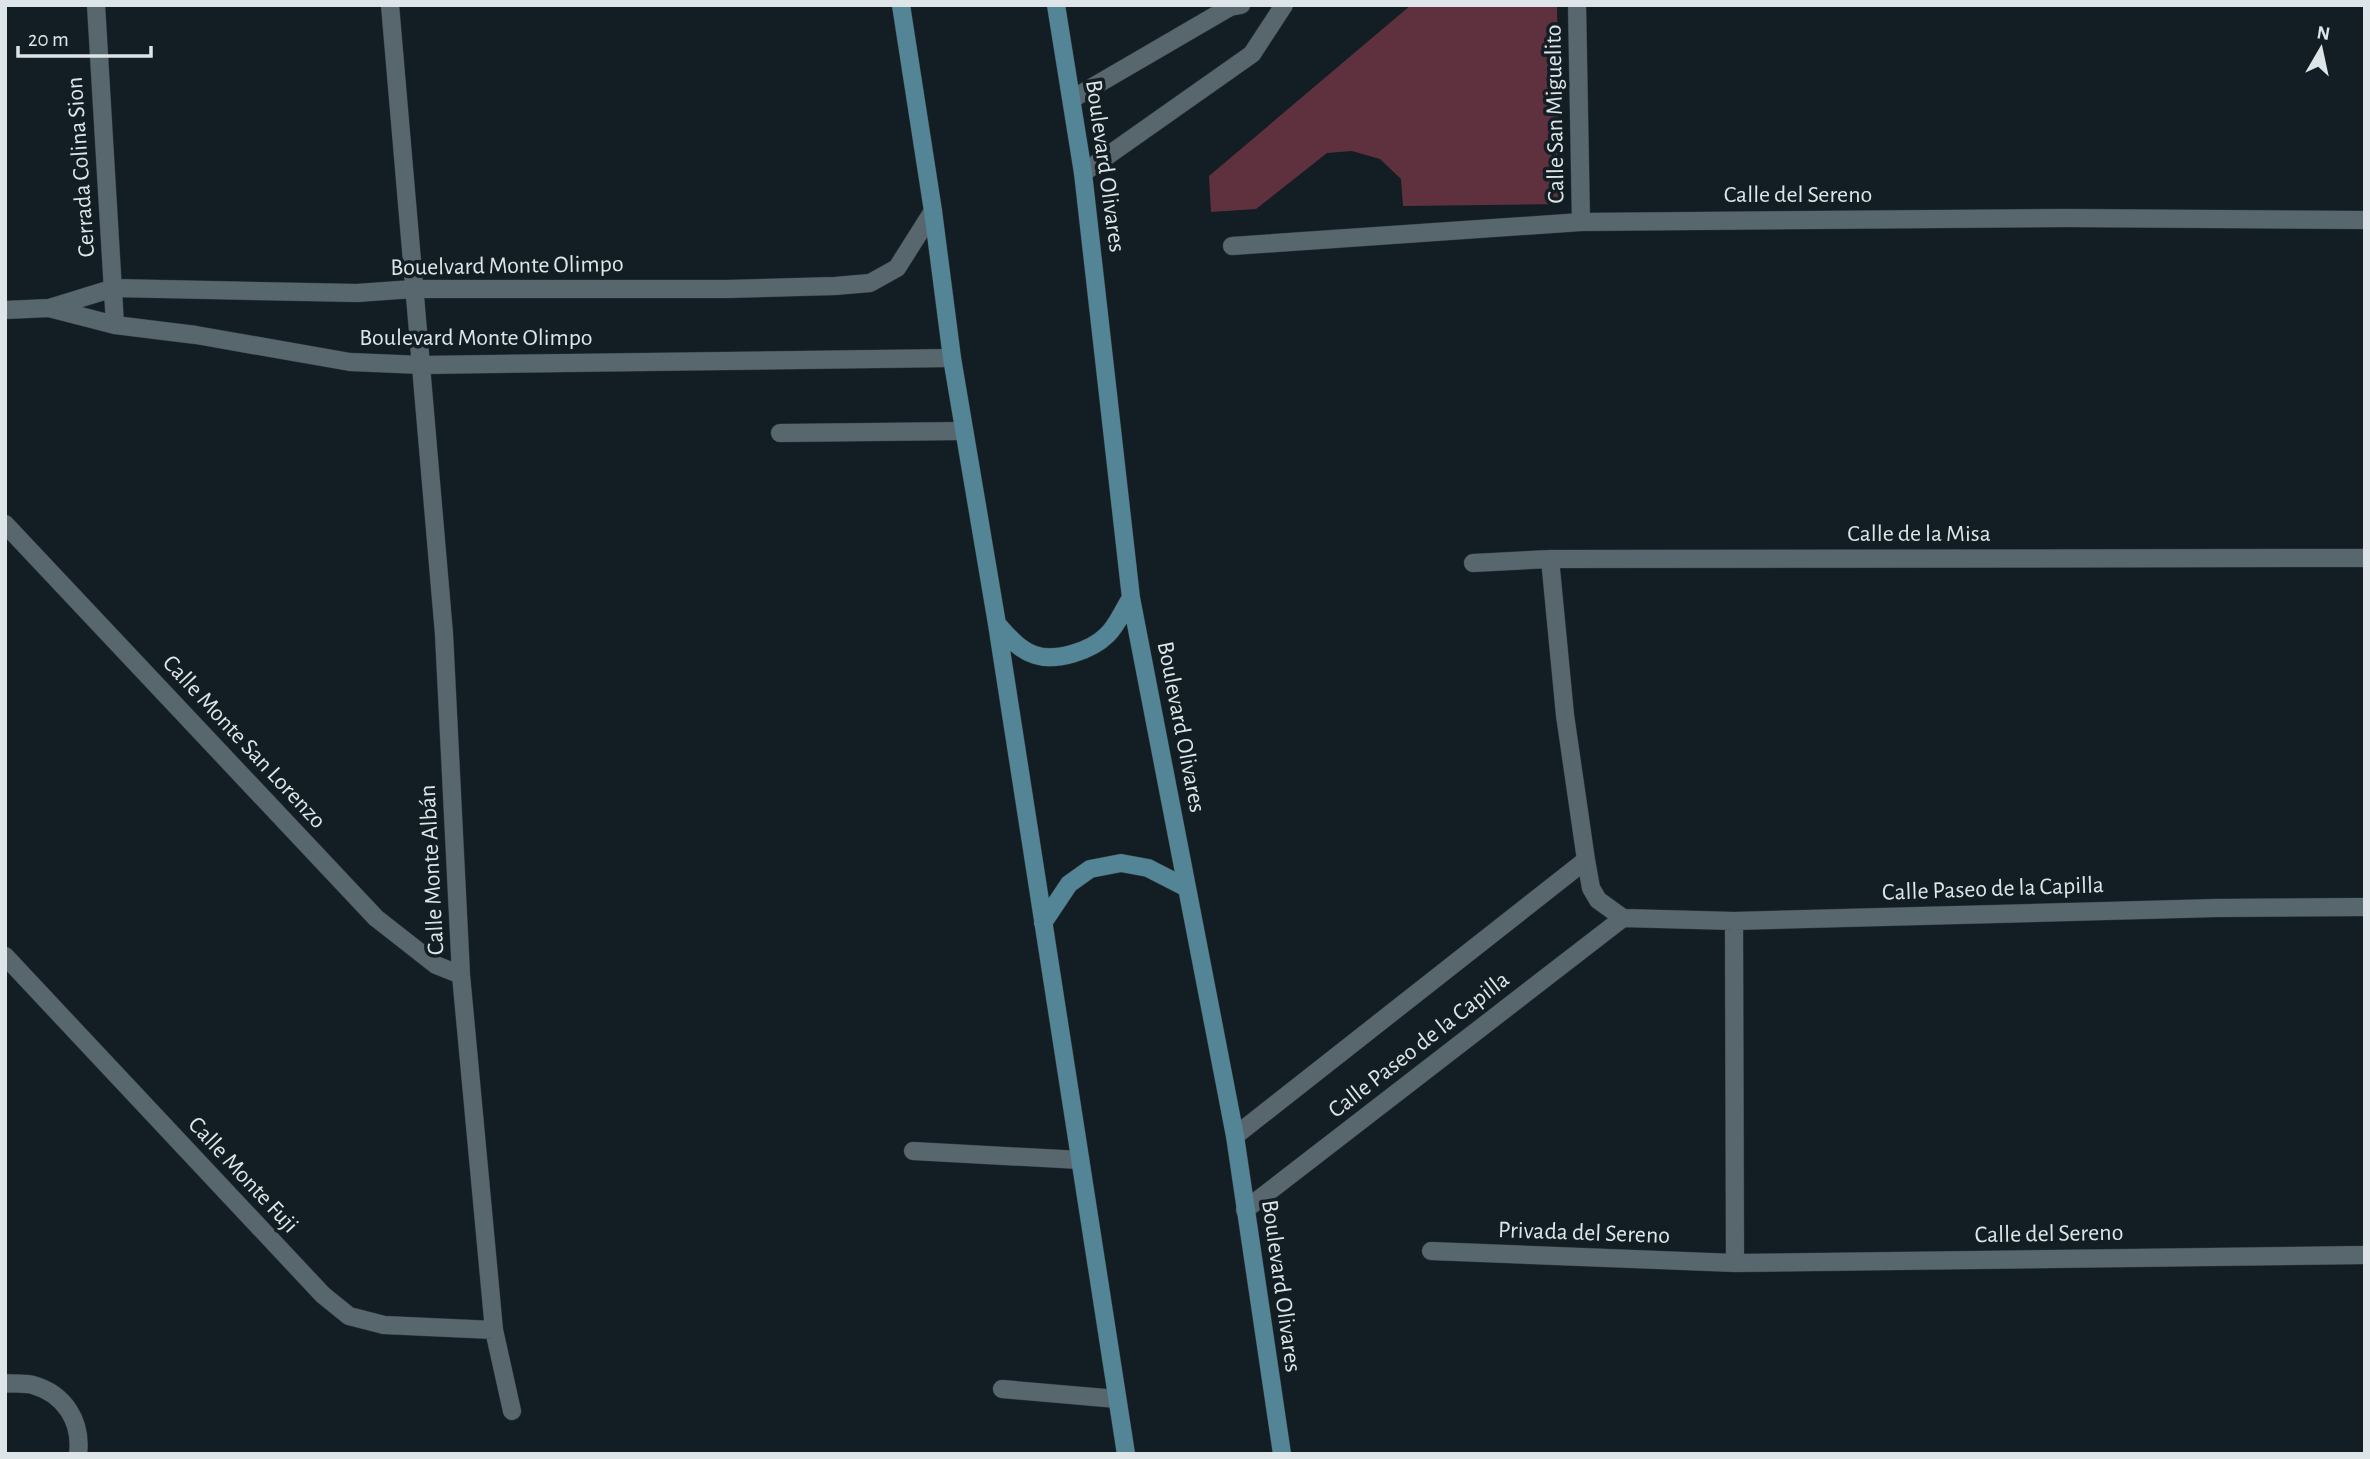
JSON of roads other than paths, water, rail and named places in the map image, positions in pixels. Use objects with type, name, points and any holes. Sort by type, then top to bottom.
[{"type":"street","name":"Cerrada Colina Sion","points":[[96,5],[115,325]]},
{"type":"street","name":"Calle Monte Albán","points":[[390,5],[444,634],[461,975],[494,1330],[512,1411]]},
{"type":"street","points":[[901,5],[933,211],[951,358],[997,624],[1126,1454]]},
{"type":"street","name":"Boulevard Olivares","points":[[1056,5],[1083,173],[1131,598],[1235,1136],[1282,1454]]},
{"type":"street","points":[[1072,99],[1230,7],[1241,5]]},
{"type":"street","points":[[1083,173],[1252,54],[1284,5]]},
{"type":"street","name":"Calle San Miguelito","points":[[1577,5],[1581,222]]},
{"type":"street","name":"Bouelvard Monte Olimpo","points":[[49,308],[114,288],[357,293],[413,289],[727,289],[870,283],[897,268],[933,211]]},
{"type":"street","name":"Calle del Sereno","points":[[1231,246],[1581,222],[2066,218],[2365,220]]},
{"type":"street","name":"Boulevard Monte Olimpo","points":[[5,310],[49,308],[115,325],[196,335],[350,362],[422,365],[951,358]]},
{"type":"street","points":[[780,433],[964,431]]},
{"type":"street","name":"Calle Monte San Lorenzo","points":[[5,524],[376,918],[436,965],[461,975]]},
{"type":"street","name":"Calle de la Misa","points":[[1474,563],[1550,559],[2365,558]]},
{"type":"street","points":[[1550,559],[1566,715],[1591,888],[1598,900],[1623,918]]},
{"type":"street","points":[[997,624],[1018,646],[1036,656],[1068,655],[1095,645],[1109,634],[1131,598]]},
{"type":"street","name":"Calle Paseo de la Capilla","points":[[1235,1136],[1586,860]]},
{"type":"street","points":[[1043,923],[1069,884],[1090,869],[1121,863],[1148,868],[1187,888]]},
{"type":"street","name":"Calle Paseo de la Capilla","points":[[1245,1210],[1623,918],[1734,920],[2365,907]]},
{"type":"street","points":[[1734,920],[1735,1263]]},
{"type":"street","name":"Calle Monte Fuji","points":[[5,956],[323,1295],[349,1316],[384,1325],[494,1330]]},
{"type":"street","points":[[914,1151],[1080,1160]]},
{"type":"street","name":"Privada del Sereno","points":[[1431,1251],[1735,1263]]},
{"type":"street","name":"Calle del Sereno","points":[[1735,1263],[2365,1255]]},
{"type":"street","points":[[5,1383],[33,1385],[57,1395],[73,1415],[80,1439],[78,1454]]},
{"type":"street","points":[[1002,1389],[1117,1399]]}]
